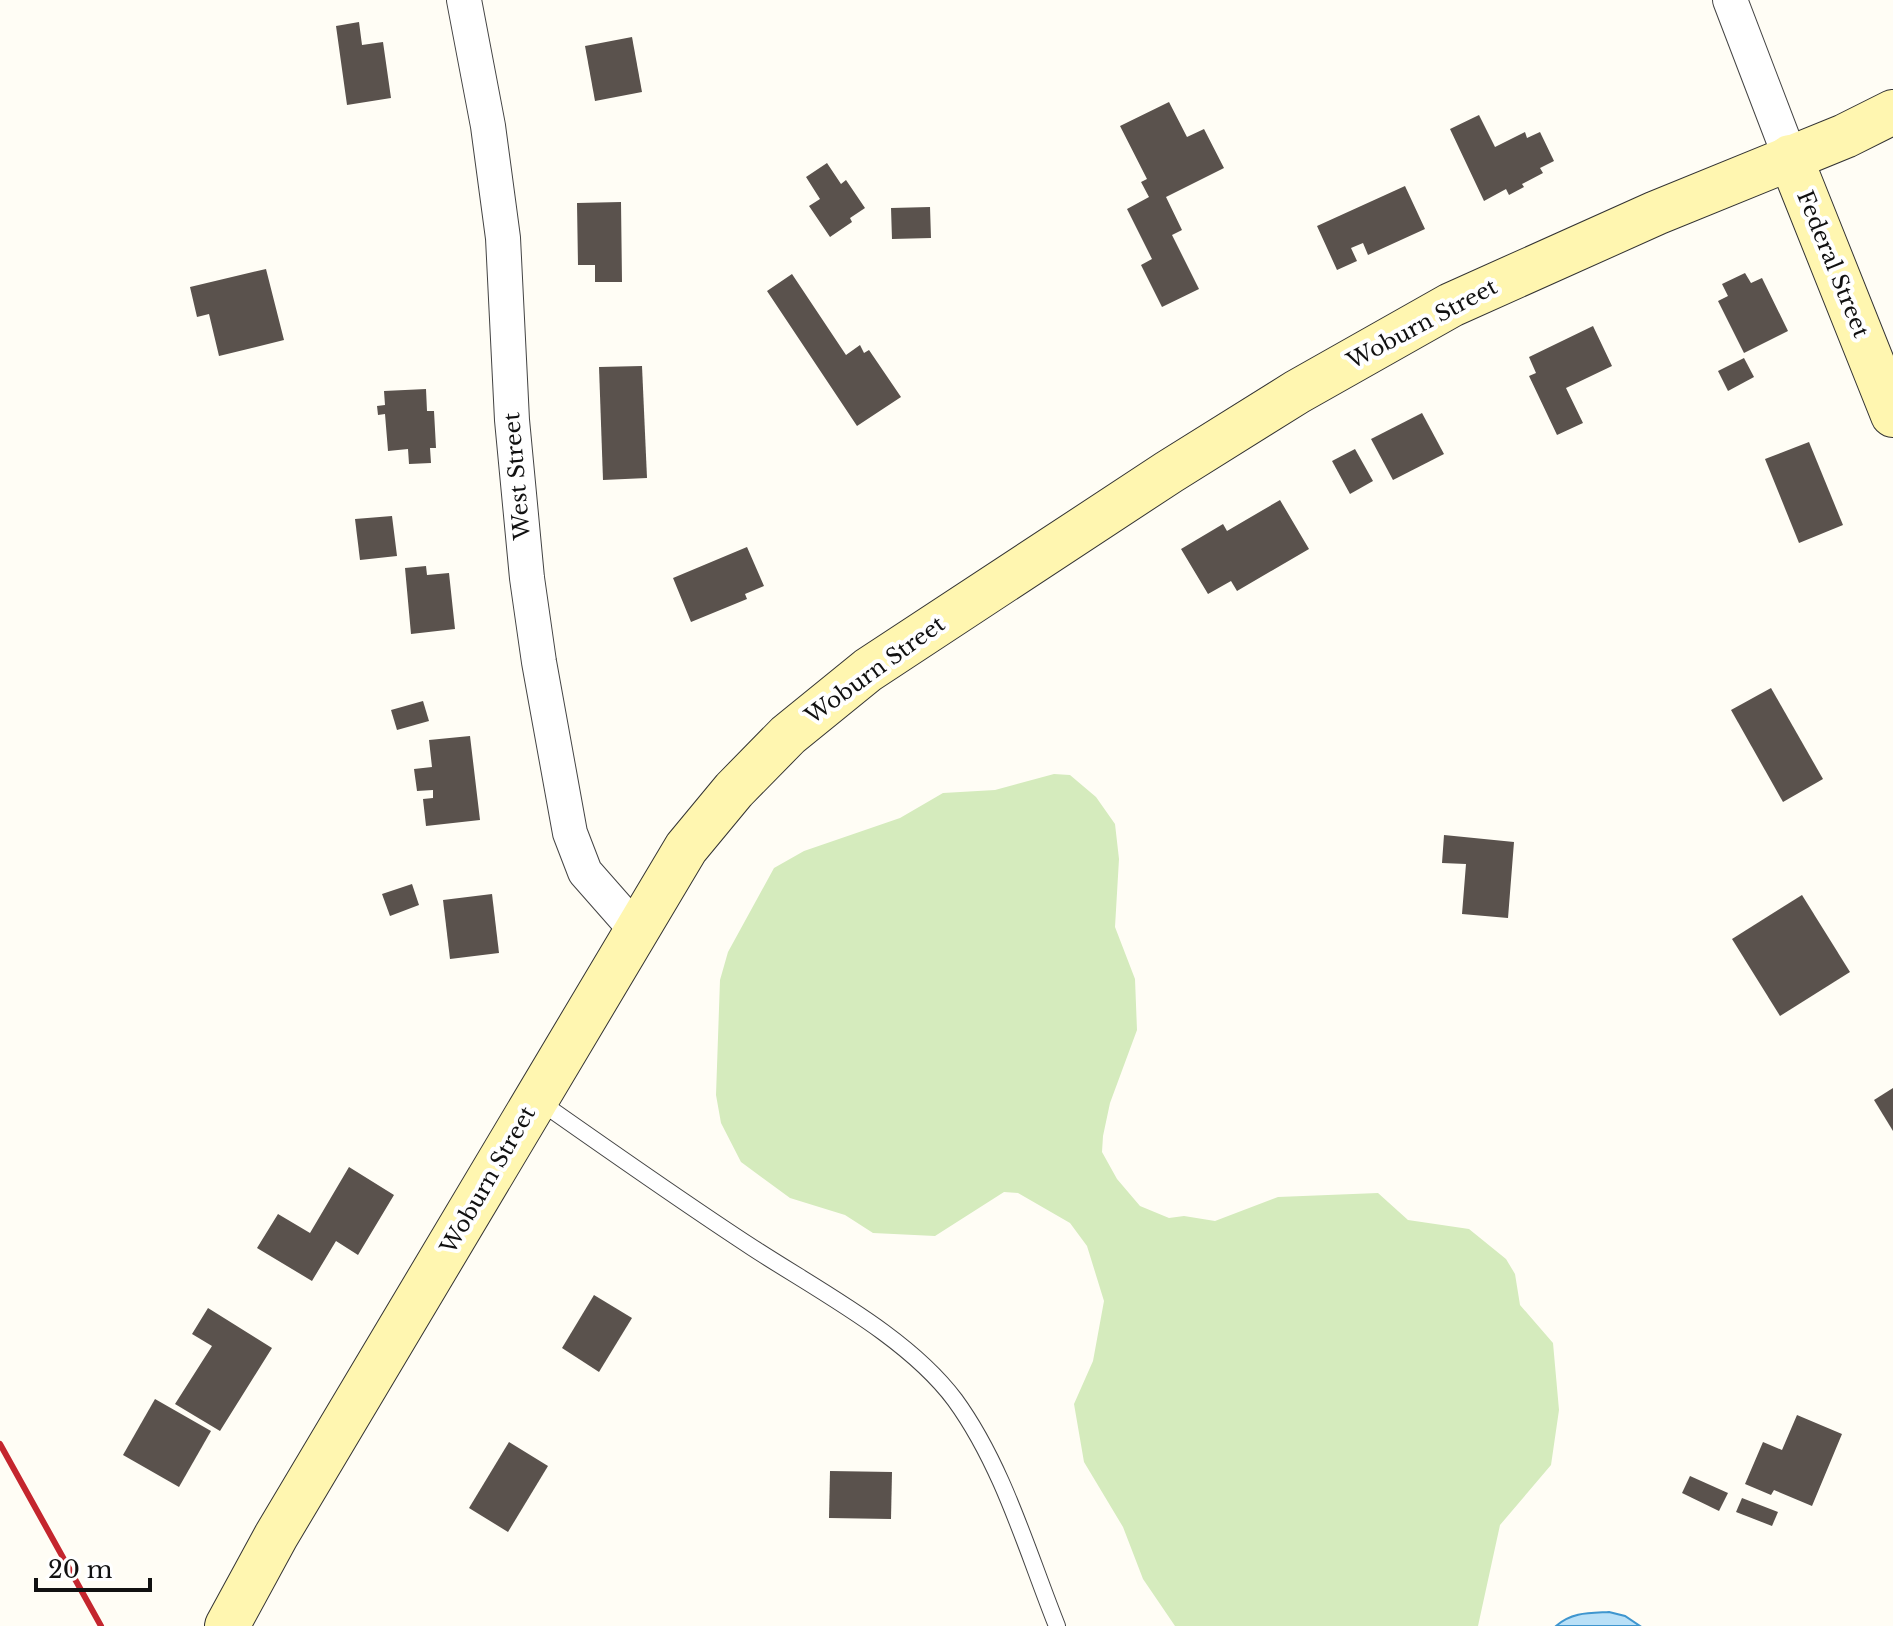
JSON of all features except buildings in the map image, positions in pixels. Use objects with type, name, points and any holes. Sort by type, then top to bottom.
[{"type":"street","name":"West Street","points":[[464,0],[498,193],[512,420],[527,578],[570,833],[585,872],[636,930]]},
{"type":"street","points":[[1730,0],[1790,157]]},
{"type":"street","name":"Woburn Street","points":[[227,1626],[276,1536],[686,848],[734,790],[788,735],[868,670],[1169,472],[1396,335],[1512,277],[1845,136],[1893,112]]},
{"type":"street","name":"Federal Street","points":[[1790,157],[1893,415]]},
{"type":"lane","points":[[536,1099],[678,1199],[898,1342],[940,1383],[972,1427],[1003,1490],[1057,1626]]},
{"type":"green space","points":[[1054,774],[1070,775],[1096,797],[1115,824],[1119,859],[1115,927],[1135,979],[1137,1030],[1110,1103],[1102,1152],[1117,1179],[1140,1206],[1169,1218],[1184,1216],[1215,1221],[1278,1197],[1378,1193],[1408,1220],[1469,1229],[1506,1259],[1515,1274],[1520,1305],[1553,1343],[1559,1410],[1551,1465],[1500,1525],[1478,1626],[1175,1626],[1143,1579],[1123,1527],[1084,1462],[1074,1404],[1093,1361],[1104,1301],[1087,1246],[1070,1223],[1018,1193],[1004,1192],[935,1236],[873,1233],[845,1215],[790,1198],[741,1162],[721,1123],[716,1095],[720,980],[728,952],[774,868],[804,851],[900,818],[943,793],[995,790]]},
{"type":"water","points":[[1609,1612],[1625,1616],[1640,1626],[1556,1626],[1575,1616]]},
{"type":"railway","points":[[0,1444],[101,1626]]}]
